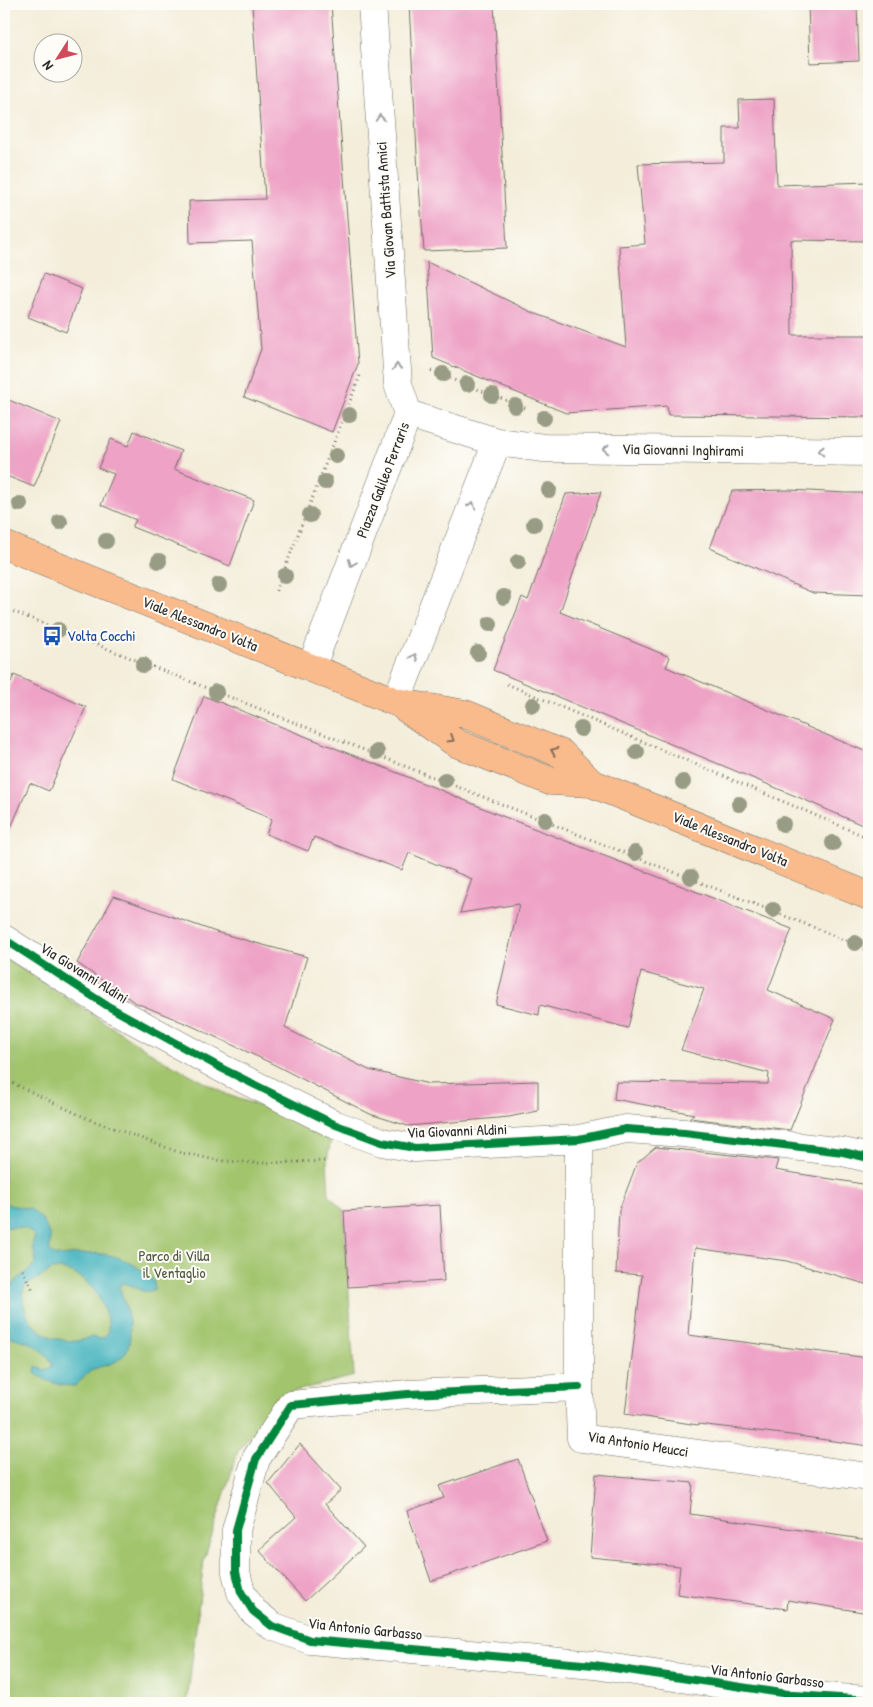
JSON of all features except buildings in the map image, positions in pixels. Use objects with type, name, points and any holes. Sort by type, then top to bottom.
[{"type":"main road","name":"Viale Alessandro Volta","points":[[4,545],[396,702],[465,714],[562,754],[591,783],[869,896]]},
{"type":"street","name":"Via Giovan Battista Amici","points":[[372,4],[398,384],[408,414]]},
{"type":"street","name":"Piazza Galileo Ferraris","points":[[310,668],[408,414],[497,442]]},
{"type":"street","name":"Via Giovanni Inghirami","points":[[497,442],[544,448],[869,452]]},
{"type":"street","points":[[396,702],[497,442]]},
{"type":"street","name":"Via Giovanni Aldini","points":[[4,939],[106,1005],[222,1069],[336,1126],[382,1142],[415,1148],[578,1139],[626,1129],[636,1129],[833,1151],[869,1158]]},
{"type":"street","name":"Via Antonio Meucci","points":[[578,1139],[578,1387],[581,1438],[869,1477]]},
{"type":"street","name":"Via Antonio Garbasso","points":[[578,1387],[408,1394],[291,1405],[256,1460],[236,1530],[236,1572],[241,1592],[253,1610],[272,1626],[310,1640],[594,1665],[795,1695],[869,1700]]},
{"type":"path","points":[[276,591],[364,365]]},
{"type":"path","points":[[426,369],[530,410]]},
{"type":"path","points":[[4,608],[818,929],[869,951]]},
{"type":"path","points":[[507,684],[869,838]]},
{"type":"path","points":[[4,1079],[86,1118],[181,1153],[223,1161],[260,1163],[337,1160]]},
{"type":"path","points":[[22,1270],[33,1290]]},
{"type":"green space","name":"Parco di Villa il Ventaglio","points":[[4,957],[158,1057],[228,1095],[332,1132],[327,1161],[329,1195],[344,1211],[354,1376],[284,1394],[238,1451],[204,1560],[187,1703],[4,1703]]},
{"type":"water","points":[[4,1202],[30,1209],[41,1218],[50,1235],[50,1252],[56,1256],[94,1253],[113,1256],[139,1268],[154,1281],[155,1289],[150,1291],[142,1291],[123,1283],[119,1286],[127,1311],[130,1331],[130,1341],[120,1359],[92,1370],[75,1386],[54,1383],[35,1373],[36,1366],[44,1370],[50,1368],[53,1364],[43,1351],[32,1344],[4,1335],[4,1282],[13,1284],[36,1263],[32,1246],[35,1236],[25,1228],[4,1227]],"holes":[[[62,1269],[90,1285],[98,1297],[107,1319],[106,1336],[100,1339],[89,1337],[74,1341],[63,1340],[43,1332],[29,1318],[23,1299],[24,1287],[52,1270]]]},
{"type":"cycle path","points":[[4,939],[106,1005],[223,1069],[336,1125],[382,1142],[415,1148],[579,1139],[626,1129],[684,1133],[843,1152],[869,1158]]},
{"type":"cycle path","points":[[579,1387],[408,1394],[291,1405],[256,1459],[236,1530],[236,1572],[241,1592],[253,1611],[272,1626],[310,1640],[594,1665],[795,1695],[869,1700]]},
{"type":"place","name":"Volta Cocchi","points":[[52,636]]}]
